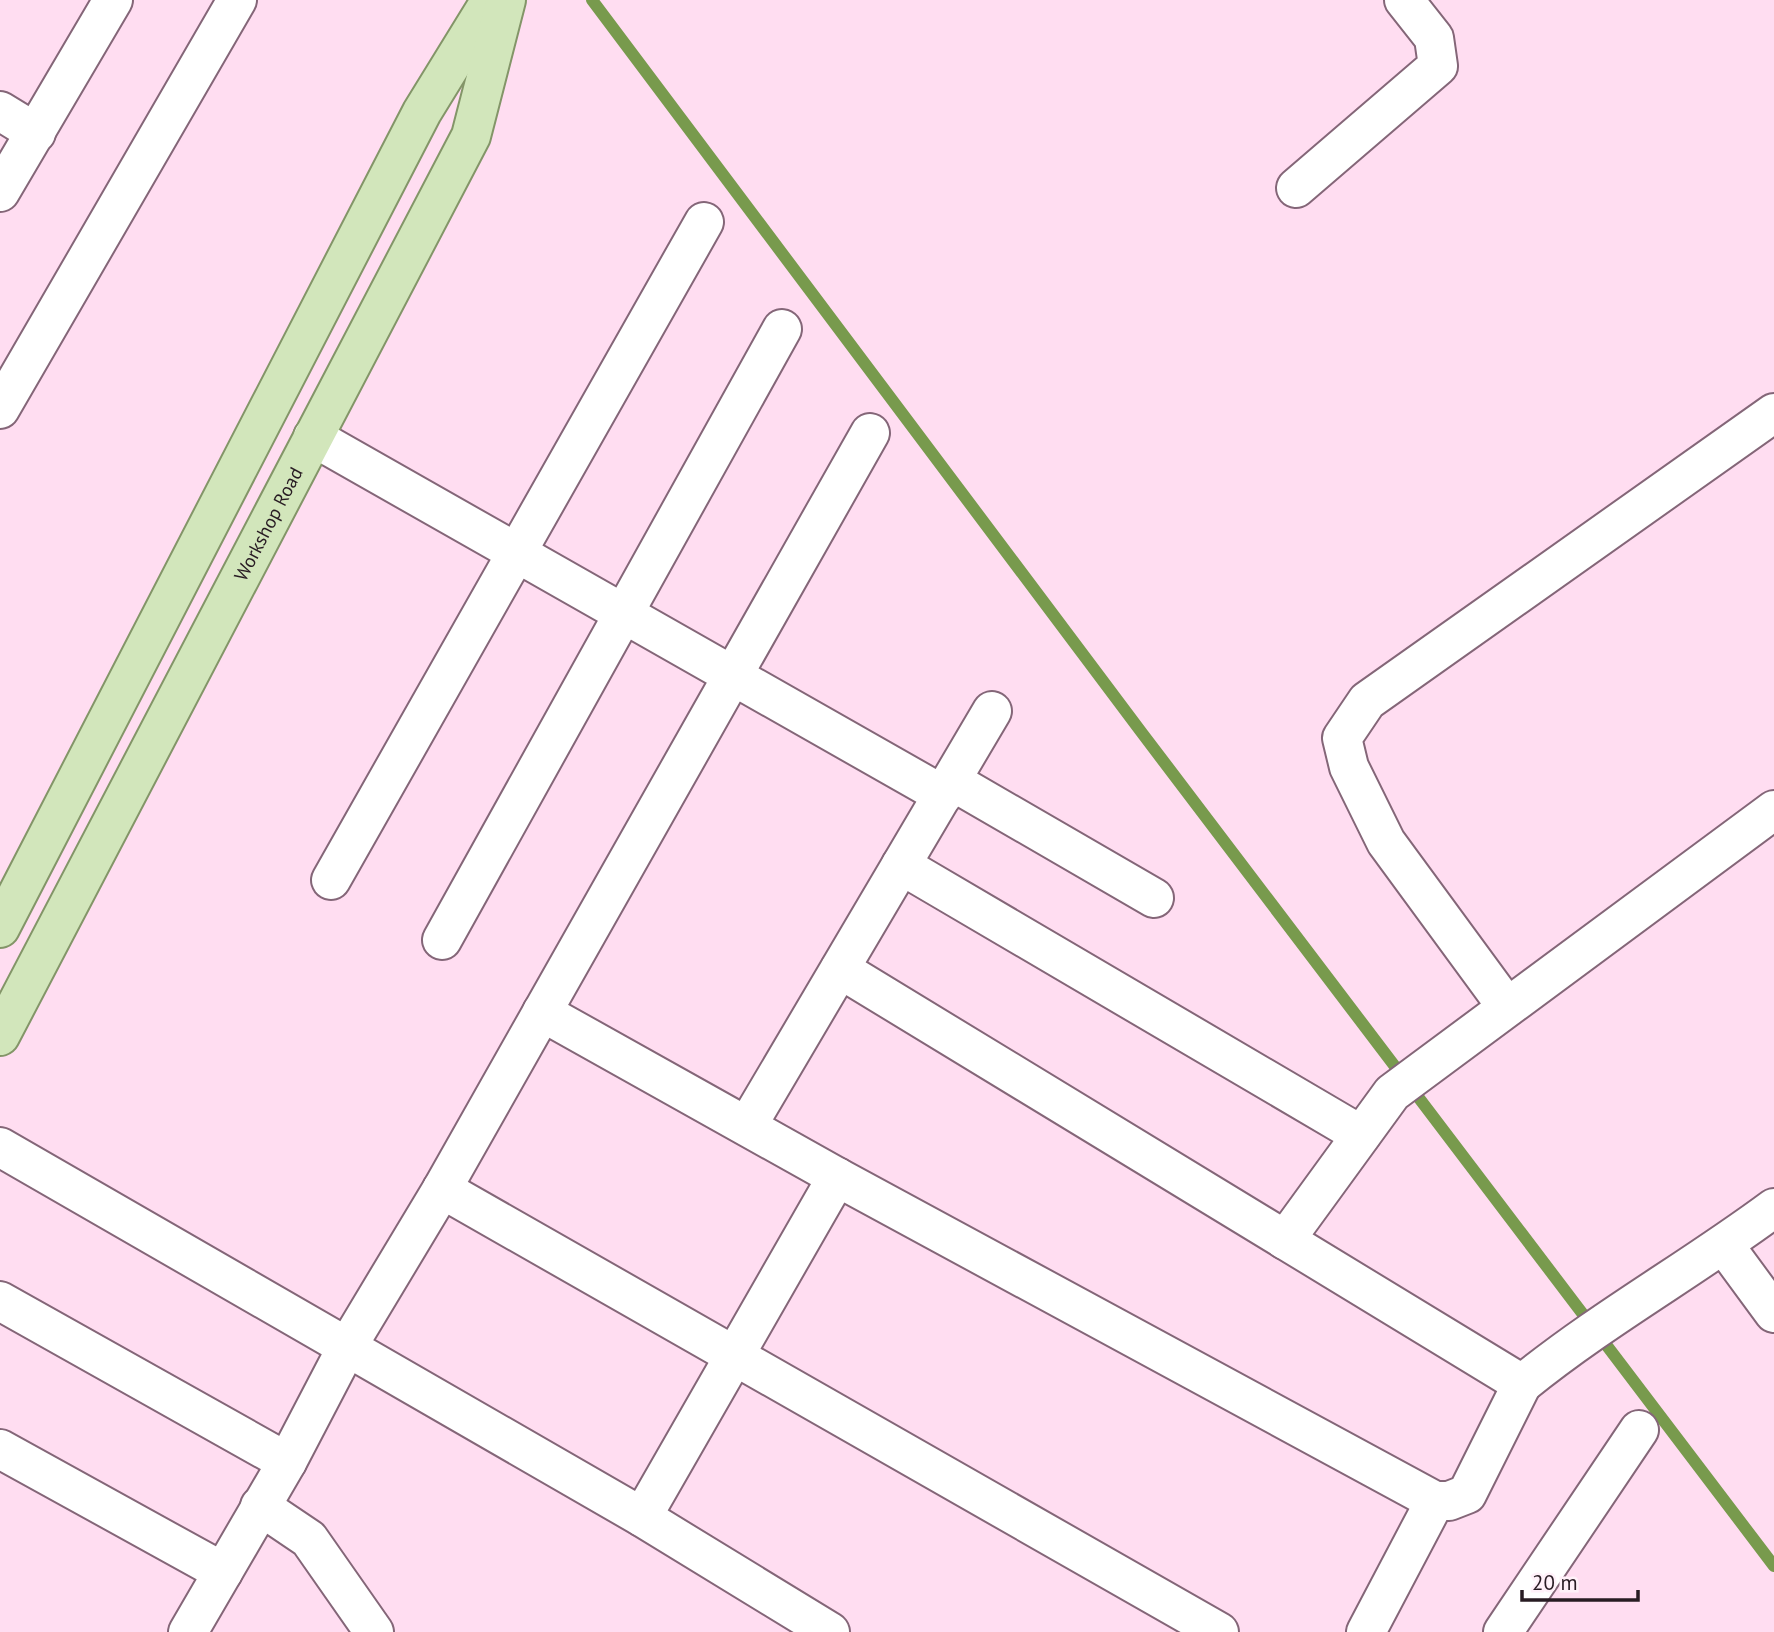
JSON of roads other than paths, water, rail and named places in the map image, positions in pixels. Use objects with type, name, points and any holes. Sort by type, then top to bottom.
[{"type":"main road","points":[[0,928],[422,112],[491,0]]},
{"type":"main road","name":"Workshop Road","points":[[0,1035],[471,136],[506,0]]},
{"type":"street","points":[[0,192],[113,0]]},
{"type":"street","points":[[0,409],[237,0]]},
{"type":"street","points":[[1296,188],[1438,66],[1434,38],[1404,0]]},
{"type":"street","points":[[0,111],[36,132]]},
{"type":"street","points":[[331,880],[704,222]]},
{"type":"street","points":[[443,940],[782,328]]},
{"type":"street","points":[[1507,1007],[1386,842],[1349,767],[1342,737],[1367,701],[1771,421]]},
{"type":"street","points":[[188,1632],[287,1462],[347,1347],[442,1189],[870,433]]},
{"type":"street","points":[[313,437],[733,675],[1154,898]]},
{"type":"street","points":[[747,1126],[992,711]]},
{"type":"street","points":[[1285,1240],[1361,1135],[1404,1083],[1774,810]]},
{"type":"street","points":[[901,865],[1361,1135]]},
{"type":"street","points":[[840,969],[1522,1384]]},
{"type":"street","points":[[542,1012],[837,1177],[1435,1501],[1448,1501],[1467,1494],[1522,1384],[1573,1343],[1724,1245],[1774,1208]]},
{"type":"street","points":[[0,1147],[642,1517],[830,1632]]},
{"type":"street","points":[[642,1517],[837,1177]]},
{"type":"street","points":[[442,1189],[1219,1632]]},
{"type":"street","points":[[1724,1245],[1774,1313]]},
{"type":"street","points":[[0,1301],[287,1462]]},
{"type":"street","points":[[1503,1632],[1639,1430]]},
{"type":"street","points":[[0,1449],[223,1572]]},
{"type":"street","points":[[1366,1632],[1435,1501]]},
{"type":"street","points":[[260,1506],[309,1539],[374,1632]]},
{"type":"waterway","points":[[592,0],[1142,733],[1774,1566]]}]
